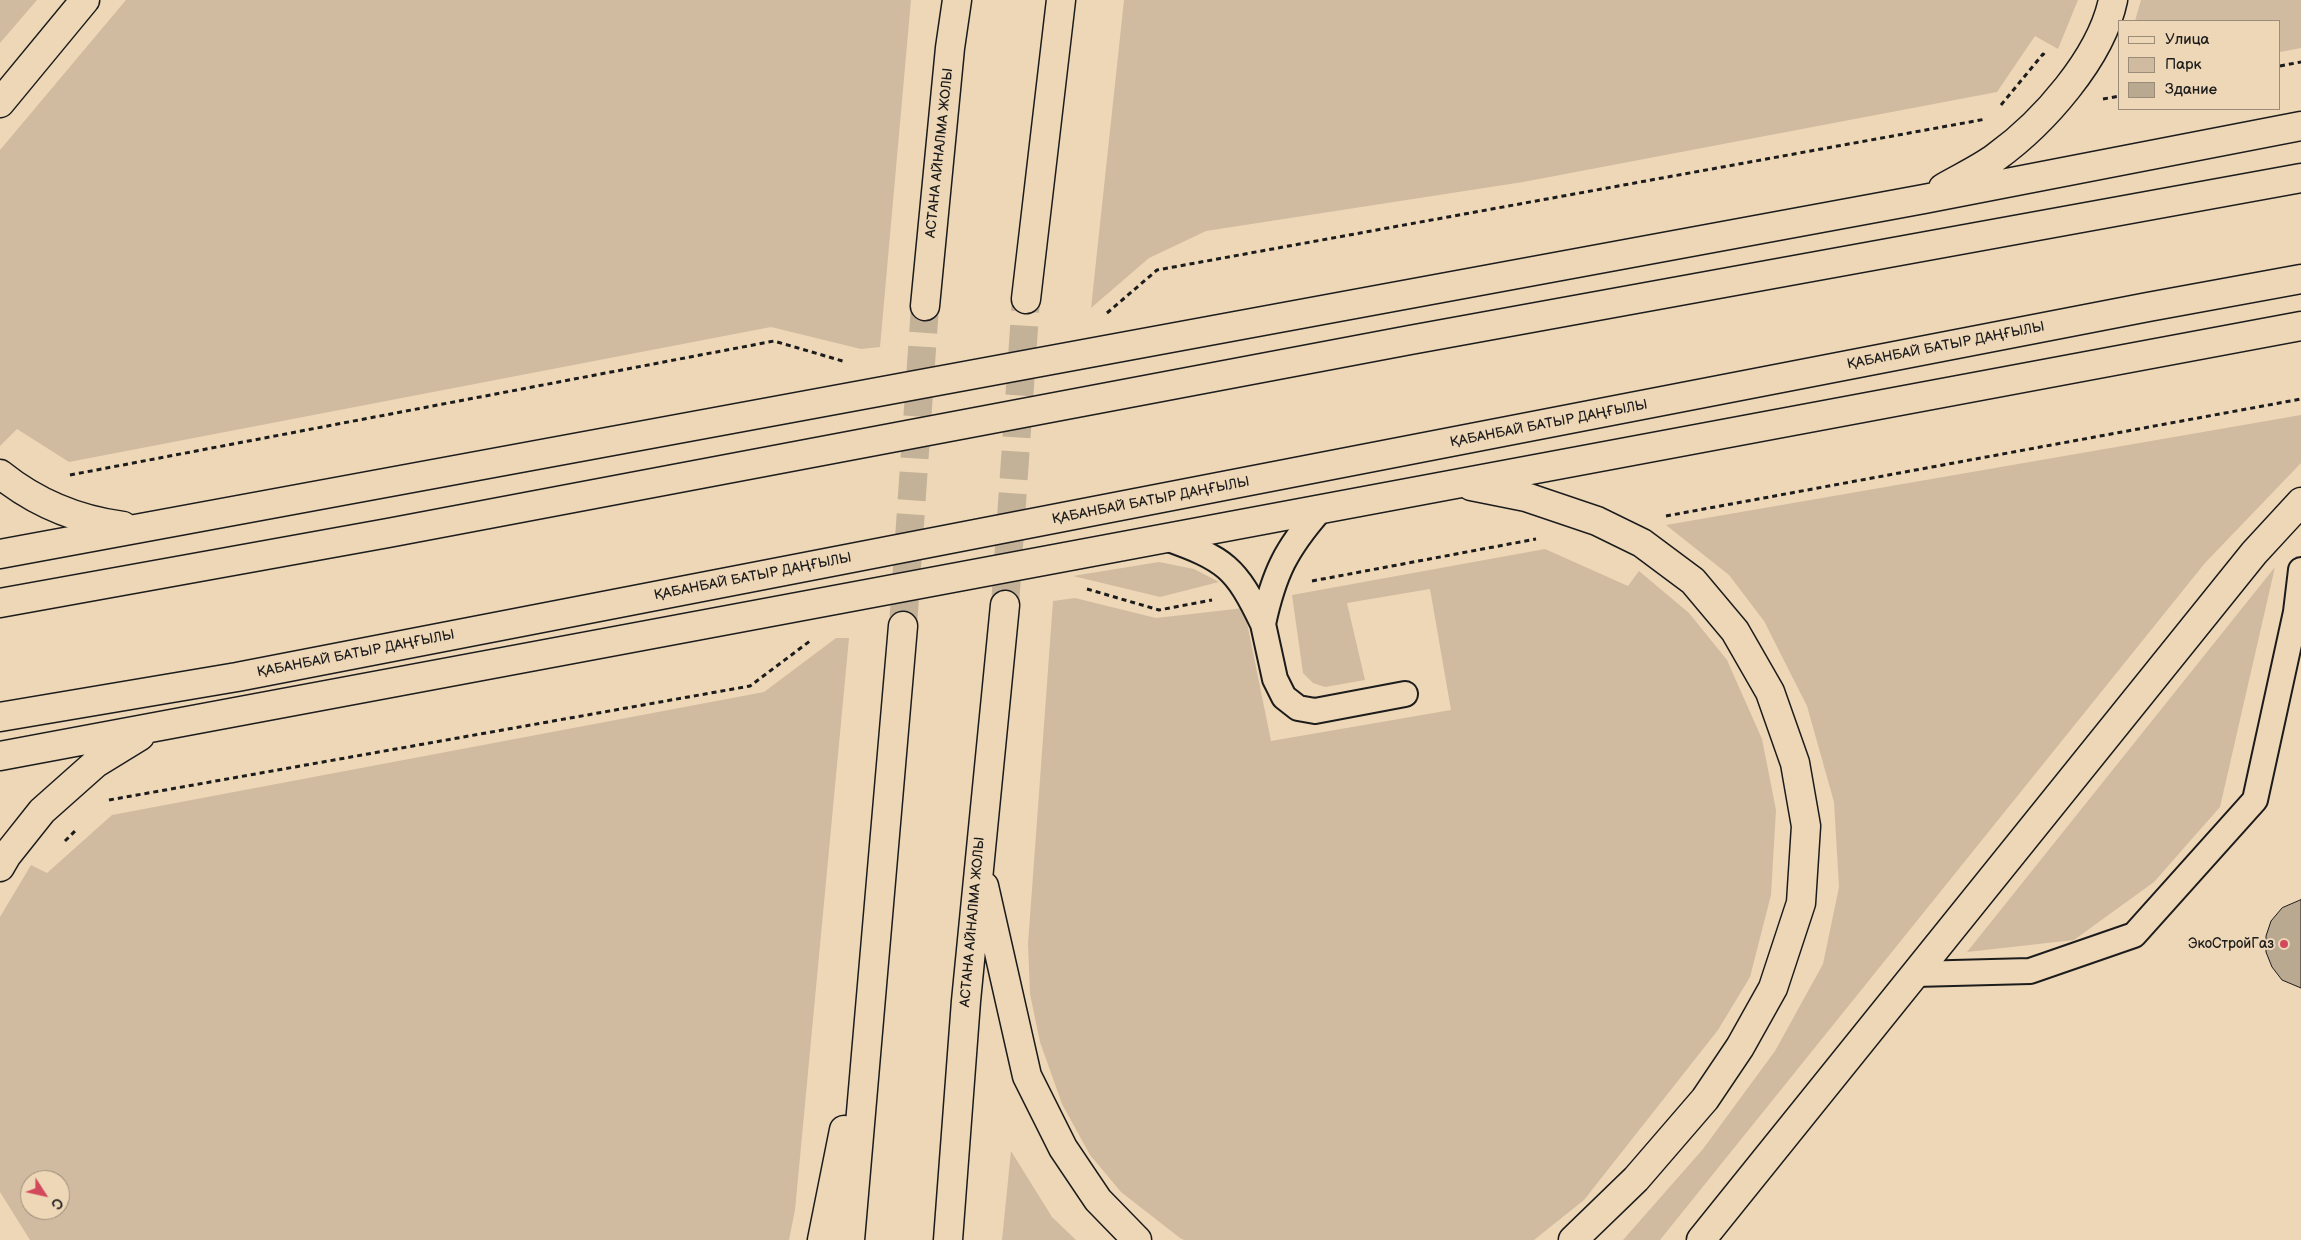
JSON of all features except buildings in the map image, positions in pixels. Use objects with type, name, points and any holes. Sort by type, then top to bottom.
[{"type":"main road","points":[[0,103],[85,0]]},
{"type":"main road","points":[[944,0],[946,90]]},
{"type":"main road","name":"АСТАНА АЙНАЛМА ЖОЛЫ","points":[[925,306],[946,90],[957,0]]},
{"type":"main road","points":[[1026,298],[1061,0]]},
{"type":"main road","points":[[1924,199],[1996,157],[2051,108],[2089,59],[2113,0]]},
{"type":"main road","points":[[0,554],[1924,199],[2301,126]]},
{"type":"main road","points":[[0,603],[398,531],[1410,340],[2301,178]]},
{"type":"main road","name":"ҚАБАНБАЙ БАТЫР ДАҢҒЫЛЫ","points":[[0,717],[237,677],[2301,279]]},
{"type":"main road","points":[[0,756],[2301,326]]},
{"type":"main road","points":[[0,474],[20,490],[56,509],[99,523],[142,528]]},
{"type":"main road","points":[[1458,484],[1526,497],[1597,522],[1642,543],[1693,580],[1735,632],[1770,692],[1795,763],[1806,826],[1801,903],[1773,988],[1740,1046],[1705,1099],[1636,1179],[1573,1240]]},
{"type":"main road","points":[[1701,1240],[2254,552],[2301,502]]},
{"type":"main road","name":"АСТАНА АЙНАЛМА ЖОЛЫ","points":[[948,1240],[978,862],[1005,604]]},
{"type":"main road","points":[[850,1240],[903,626]]},
{"type":"main road","points":[[0,867],[7,855],[49,805],[96,763],[155,727]]},
{"type":"main road","points":[[978,862],[1028,1076],[1063,1148],[1098,1200],[1137,1240]]},
{"type":"main road","points":[[822,1240],[871,993]]},
{"type":"lane","points":[[1320,510],[1298,536],[1260,591],[1263,624],[1275,679],[1284,697],[1298,708],[1315,711],[1405,694]]},
{"type":"lane","points":[[1166,538],[1206,552],[1260,591]]},
{"type":"lane","points":[[1915,974],[2030,970],[2134,936],[2255,800],[2296,612],[2301,570]]},
{"type":"path","points":[[1996,111],[2042,54],[2100,100],[2118,96]]},
{"type":"path","points":[[2281,66],[2301,62]]},
{"type":"path","points":[[1100,320],[1157,270],[1990,119]]},
{"type":"path","points":[[68,475],[774,341],[848,362]]},
{"type":"path","points":[[1642,543],[1657,518],[2301,399]]},
{"type":"path","points":[[1081,587],[1159,610],[1537,539]]},
{"type":"path","points":[[108,800],[750,686],[817,637]]},
{"type":"path","points":[[59,847],[80,827]]},
{"type":"green space","points":[[0,0],[37,0],[0,43]]},
{"type":"green space","points":[[126,0],[911,0],[880,347],[861,349],[771,327],[69,462],[17,429],[0,446],[0,150]]},
{"type":"green space","points":[[1124,0],[2078,0],[2058,49],[2035,36],[1997,92],[1523,182],[1206,231],[1149,258],[1091,308]]},
{"type":"green space","points":[[2141,0],[2301,0],[2301,48],[2281,52],[2281,20],[2135,20]]},
{"type":"green space","points":[[2301,415],[2301,463],[2205,563],[1660,1240],[1623,1240],[1703,1149],[1775,1051],[1823,964],[1839,887],[1834,802],[1807,706],[1764,621],[1729,575],[1666,525]]},
{"type":"green space","points":[[1545,549],[1628,586],[1639,571],[1689,613],[1727,660],[1762,739],[1776,810],[1771,895],[1750,977],[1718,1030],[1584,1200],[1534,1240],[1184,1240],[1180,1238],[1121,1192],[1090,1155],[1062,1104],[1040,1042],[1030,994],[1028,944],[1053,601],[1075,598],[1156,618],[1244,608],[1271,741],[1451,710],[1430,589],[1347,603],[1365,680],[1325,687],[1313,683],[1303,673],[1292,595]]},
{"type":"green space","points":[[1159,562],[1194,569],[1219,582],[1160,597],[1073,576]]},
{"type":"green space","points":[[2275,567],[2220,807],[2154,882],[2074,940],[1967,952]]},
{"type":"green space","points":[[836,638],[849,638],[795,1210],[789,1240],[30,1240],[0,1192],[0,917],[31,865],[47,873],[112,815],[764,692]]},
{"type":"green space","points":[[1011,1151],[1052,1217],[1076,1240],[1002,1240]]},
{"type":"tunnel","points":[[1005,605],[1026,299]]},
{"type":"tunnel","points":[[903,626],[925,306]]},
{"type":"place","name":"ЭкоСтройГаз","points":[[2284,944]]}]
